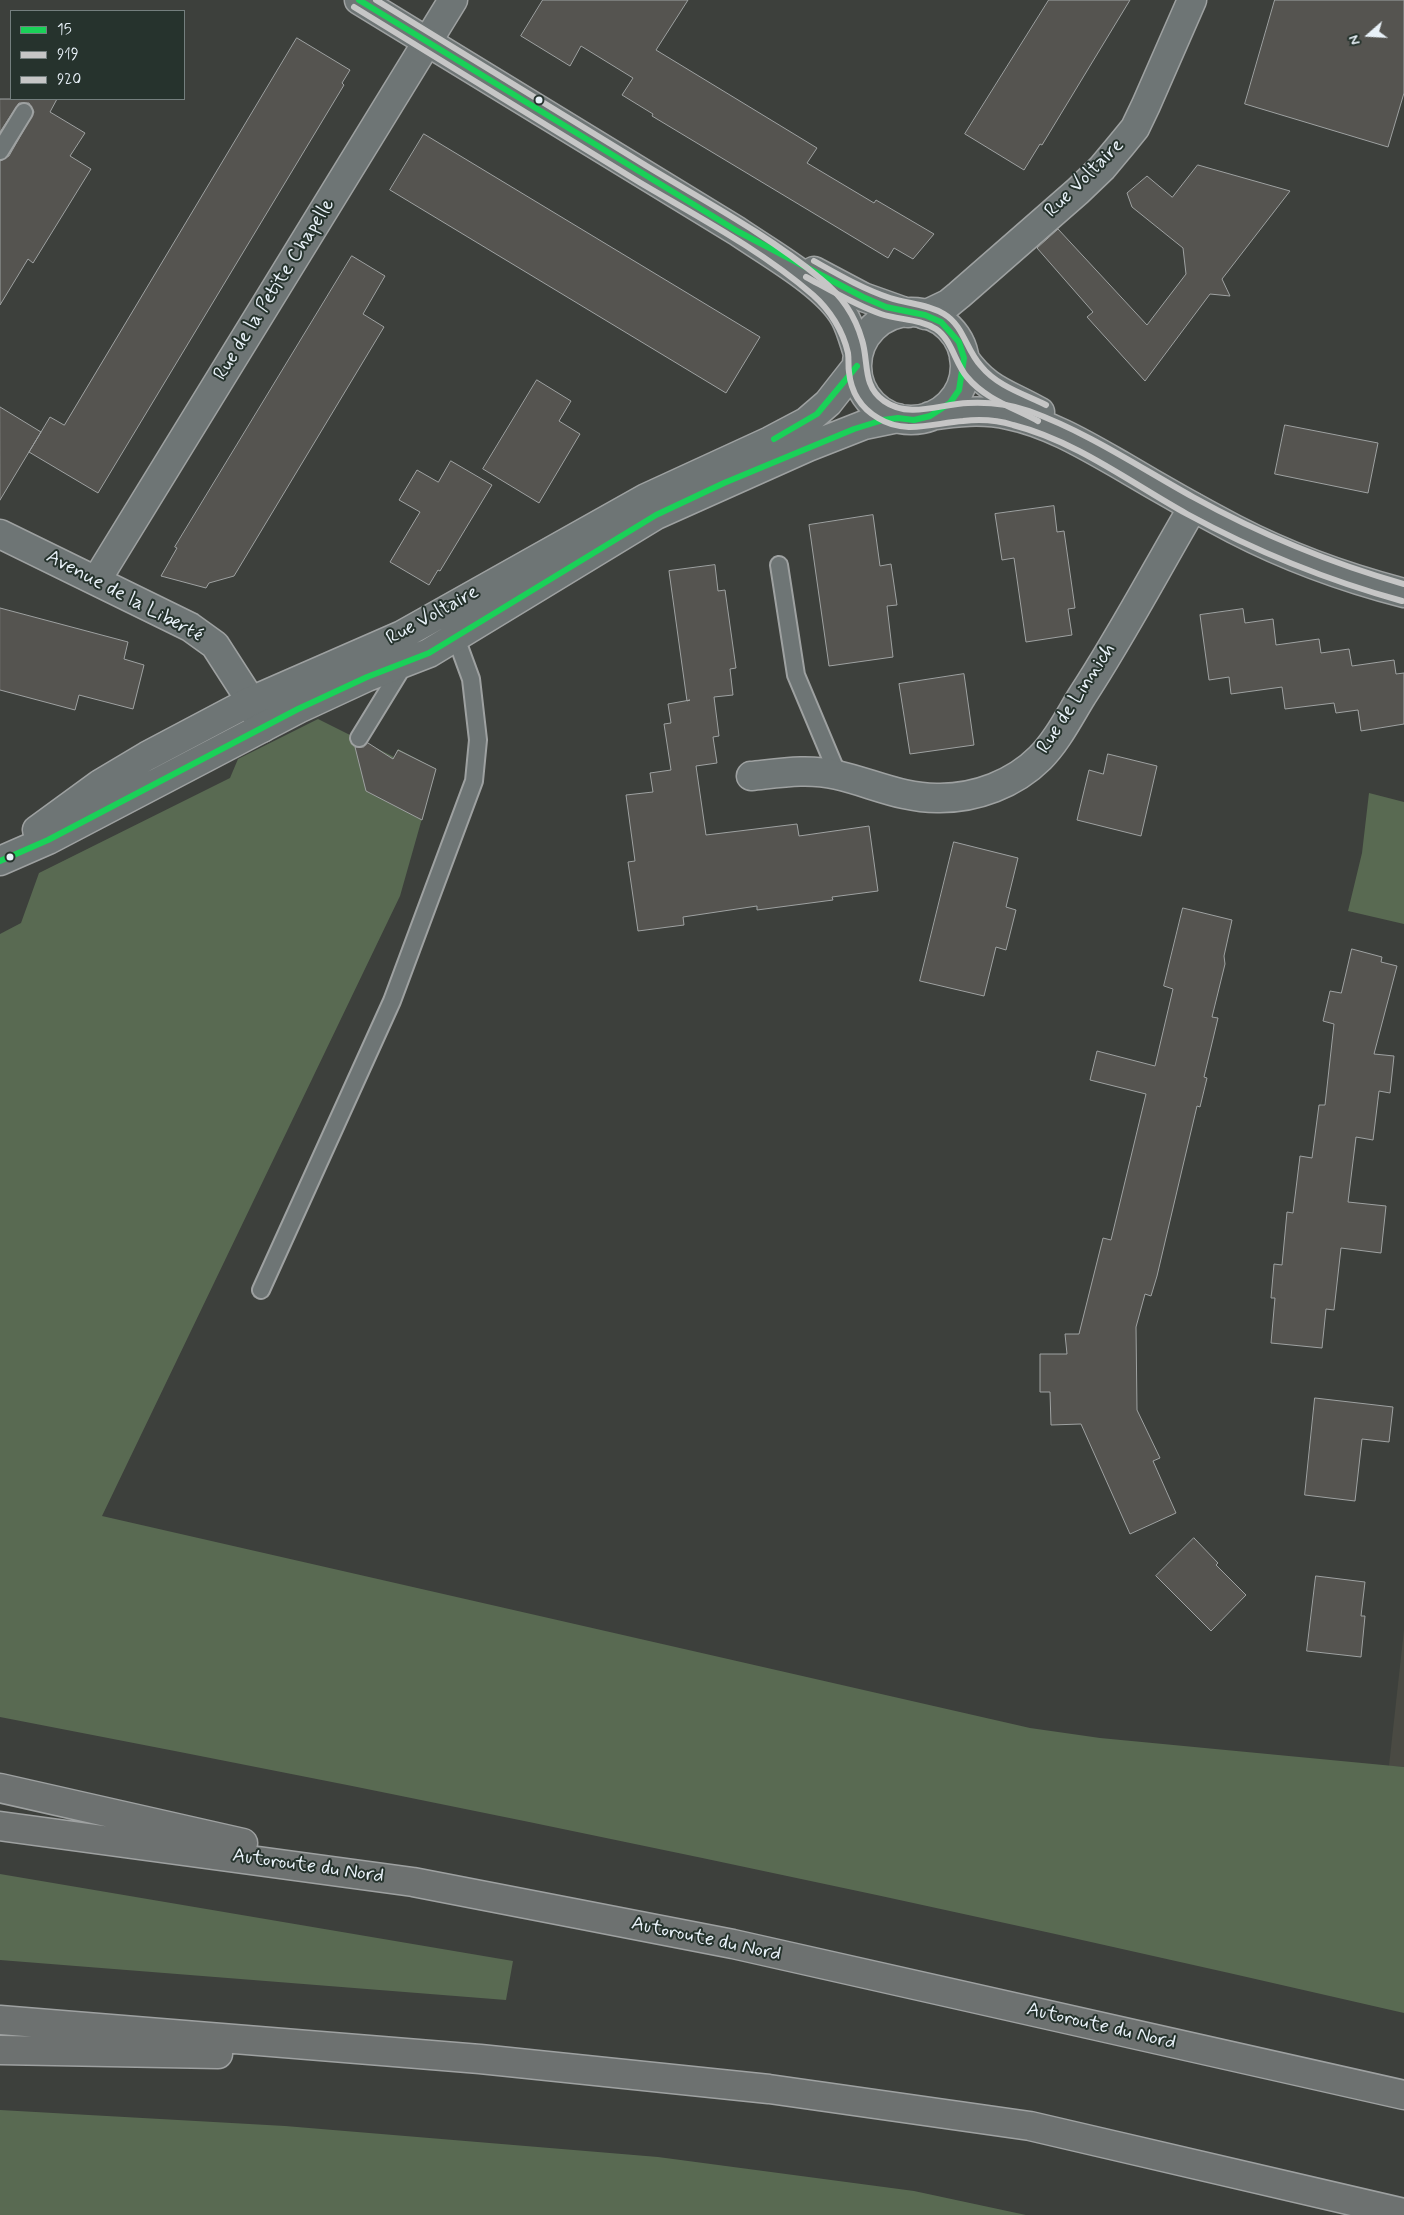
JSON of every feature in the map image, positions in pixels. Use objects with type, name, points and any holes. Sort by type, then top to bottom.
[{"type":"highway","points":[[0,1788],[413,1882]]},
{"type":"highway","name":"Autoroute du Nord","points":[[0,1826],[413,1882],[733,1944],[1404,2095]]},
{"type":"highway","points":[[0,2020],[480,2059],[769,2089],[1030,2126],[1404,2213]]},
{"type":"highway","points":[[0,2050],[480,2059]]},
{"type":"street","points":[[359,0],[737,231],[816,286],[836,305],[850,328],[857,360],[859,382],[866,396],[884,412],[898,418],[914,420],[930,416],[974,411],[1007,414],[1051,429],[1088,446],[1192,507],[1244,534],[1305,560],[1376,586],[1404,593]]},
{"type":"street","name":"Rue de la Petite Chapelle","points":[[96,581],[453,0]]},
{"type":"street","name":"Rue Voltaire","points":[[917,314],[948,304],[1102,168],[1135,128],[1192,0]]},
{"type":"street","points":[[737,231],[864,297],[941,322],[954,334],[964,358],[981,380],[1054,420],[1088,446]]},
{"type":"street","points":[[857,360],[865,338],[876,325],[891,316],[917,314]]},
{"type":"street","points":[[930,416],[944,408],[955,396],[962,382],[964,358]]},
{"type":"street","name":"Rue Voltaire","points":[[0,856],[108,780],[147,756],[251,701],[402,635],[646,498],[770,441],[806,422],[828,403],[857,360]]},
{"type":"street","name":"Rue Voltaire","points":[[0,861],[48,840],[330,694],[429,653],[656,515],[808,447],[864,426],[898,418]]},
{"type":"street","name":"Rue de Linnich","points":[[751,776],[798,771],[838,775],[891,792],[919,797],[941,798],[985,792],[1023,772],[1051,746],[1096,676],[1192,507]]},
{"type":"street","name":"Avenue de la Liberté","points":[[0,534],[190,627],[215,645],[251,701],[262,728]]},
{"type":"lane","points":[[0,151],[24,112]]},
{"type":"lane","points":[[779,565],[796,675],[838,775]]},
{"type":"lane","points":[[261,1290],[392,1000],[474,781],[478,740],[471,679],[456,638]]},
{"type":"lane","points":[[359,738],[405,662]]},
{"type":"shaded area","points":[[1404,1630],[1404,1767],[1389,1766]]},
{"type":"green space","points":[[318,719],[394,757],[398,749],[436,769],[400,896],[102,1516],[1030,1728],[1100,1738],[1404,1767],[1404,2013],[704,1858],[0,1717],[0,934],[21,923],[39,873],[230,778],[238,759]]},
{"type":"green space","points":[[1369,793],[1404,802],[1404,924],[1348,911],[1362,853]]},
{"type":"green space","points":[[0,1874],[513,1961],[506,2000],[0,1960]]},
{"type":"green space","points":[[0,2110],[285,2126],[658,2157],[914,2191],[1026,2215],[0,2215]]},
{"type":"building","points":[[543,0],[688,0],[656,50],[817,148],[807,163],[874,203],[876,200],[934,234],[913,259],[894,248],[888,258],[652,116],[653,114],[622,95],[633,78],[581,46],[570,66],[521,36]]},
{"type":"building","points":[[1049,0],[1130,0],[1042,145],[1040,144],[1024,170],[965,134]]},
{"type":"building","points":[[1275,0],[1404,0],[1404,93],[1388,147],[1245,104]]},
{"type":"building","points":[[297,38],[350,70],[342,83],[344,85],[98,493],[29,452],[50,417],[64,425]]},
{"type":"building","points":[[0,99],[56,100],[50,112],[85,133],[70,156],[91,169],[33,263],[28,259],[0,305],[0,161],[9,156],[34,112],[29,103],[19,103],[0,132]]},
{"type":"building","points":[[424,134],[760,337],[726,393],[390,190]]},
{"type":"building","points":[[1198,165],[1290,191],[1222,279],[1230,296],[1210,294],[1145,381],[1087,317],[1093,312],[1037,248],[1058,229],[1147,325],[1186,274],[1183,248],[1132,207],[1127,193],[1147,176],[1172,197]]},
{"type":"building","points":[[352,256],[385,276],[363,314],[384,327],[234,576],[209,583],[206,588],[161,576],[177,548],[175,547]]},
{"type":"building","points":[[537,380],[571,401],[559,421],[580,434],[539,503],[483,469]]},
{"type":"building","points":[[0,407],[41,432],[0,500]]},
{"type":"building","points":[[1285,425],[1378,443],[1368,493],[1275,474]]},
{"type":"building","points":[[451,461],[492,485],[440,571],[438,570],[429,585],[390,562],[420,512],[399,500],[417,470],[438,482]]},
{"type":"building","points":[[1054,506],[1057,532],[1064,531],[1075,608],[1068,609],[1072,635],[1026,642],[1014,558],[1002,560],[995,514]]},
{"type":"building","points":[[873,515],[880,566],[891,564],[897,605],[887,606],[893,657],[829,666],[809,525]]},
{"type":"building","points":[[715,565],[718,591],[725,590],[736,668],[730,669],[733,695],[714,697],[719,736],[713,737],[717,763],[696,766],[706,835],[797,824],[799,836],[869,826],[878,891],[832,897],[833,900],[757,910],[757,906],[683,917],[684,925],[638,931],[628,862],[635,861],[626,795],[653,792],[650,773],[671,770],[664,724],[671,723],[668,704],[687,701],[669,571]]},
{"type":"building","points":[[0,608],[128,642],[124,659],[144,665],[133,709],[79,695],[75,710],[0,690]]},
{"type":"building","points":[[1243,609],[1245,623],[1273,619],[1276,645],[1319,639],[1321,653],[1349,649],[1352,666],[1394,660],[1396,674],[1404,673],[1404,724],[1361,731],[1358,710],[1336,713],[1334,703],[1285,709],[1282,687],[1231,694],[1229,677],[1209,680],[1200,615]]},
{"type":"building","points":[[964,674],[974,745],[910,754],[899,684]]},
{"type":"building","points":[[368,743],[393,759],[398,750],[436,769],[422,820],[366,791],[355,747],[363,747]]},
{"type":"building","points":[[1108,754],[1157,766],[1141,836],[1077,820],[1089,770],[1103,774]]},
{"type":"building","points":[[954,842],[1018,858],[1006,907],[1016,910],[1006,950],[996,947],[984,996],[920,981]]},
{"type":"building","points":[[1183,908],[1232,920],[1224,956],[1225,964],[1212,1017],[1218,1018],[1204,1077],[1207,1078],[1200,1107],[1197,1106],[1157,1276],[1151,1296],[1145,1294],[1136,1327],[1137,1410],[1160,1458],[1153,1461],[1176,1513],[1130,1534],[1081,1424],[1051,1425],[1050,1392],[1040,1392],[1040,1354],[1067,1354],[1065,1334],[1079,1334],[1103,1238],[1111,1240],[1146,1094],[1090,1080],[1097,1051],[1155,1066],[1173,989],[1164,986]]},
{"type":"building","points":[[1352,949],[1382,957],[1381,962],[1397,966],[1374,1054],[1394,1056],[1390,1093],[1379,1091],[1373,1140],[1356,1137],[1348,1202],[1386,1206],[1381,1253],[1341,1248],[1334,1310],[1326,1309],[1322,1348],[1271,1343],[1275,1298],[1271,1298],[1274,1264],[1282,1265],[1287,1212],[1293,1213],[1300,1156],[1312,1158],[1319,1105],[1325,1105],[1334,1024],[1323,1021],[1330,991],[1341,993]]},
{"type":"building","points":[[1315,1398],[1393,1407],[1389,1442],[1362,1439],[1355,1501],[1305,1495]]},
{"type":"building","points":[[1194,1538],[1218,1563],[1216,1565],[1246,1595],[1211,1631],[1156,1576]]},
{"type":"building","points":[[1316,1576],[1365,1582],[1361,1616],[1365,1616],[1361,1657],[1307,1651]]},
{"type":"transit line","name":"15","points":[[0,861],[48,840],[298,709],[367,677],[429,653],[656,515],[724,483],[854,429],[883,420],[898,418],[914,420],[930,416],[950,403],[959,390],[964,358],[959,342],[941,322],[925,315],[886,307],[863,297],[737,231],[359,0]]},
{"type":"transit line","name":"920","points":[[376,0],[735,219],[779,247],[821,279],[835,292],[851,314],[862,340],[869,381],[877,395],[884,401],[894,406],[914,410],[957,404],[983,403],[1006,405],[1029,411],[1072,429],[1218,511],[1270,535],[1349,567],[1404,584]]},
{"type":"transit line","name":"919","points":[[354,7],[729,235],[793,279],[813,295],[835,321],[846,345],[850,379],[855,393],[862,404],[878,418],[888,423],[909,427],[969,420],[988,420],[1007,423],[1036,432],[1081,452],[1213,528],[1292,564],[1346,584],[1402,601]]},
{"type":"transit line","name":"920","points":[[814,261],[880,294],[931,308],[944,314],[956,325],[976,360],[987,373],[1011,389],[1046,405]]},
{"type":"transit line","name":"919","points":[[806,277],[871,310],[888,316],[923,323],[936,329],[946,339],[963,371],[974,385],[991,397],[1038,421]]},
{"type":"transit line","name":"15","points":[[774,439],[817,414],[857,366]]}]
